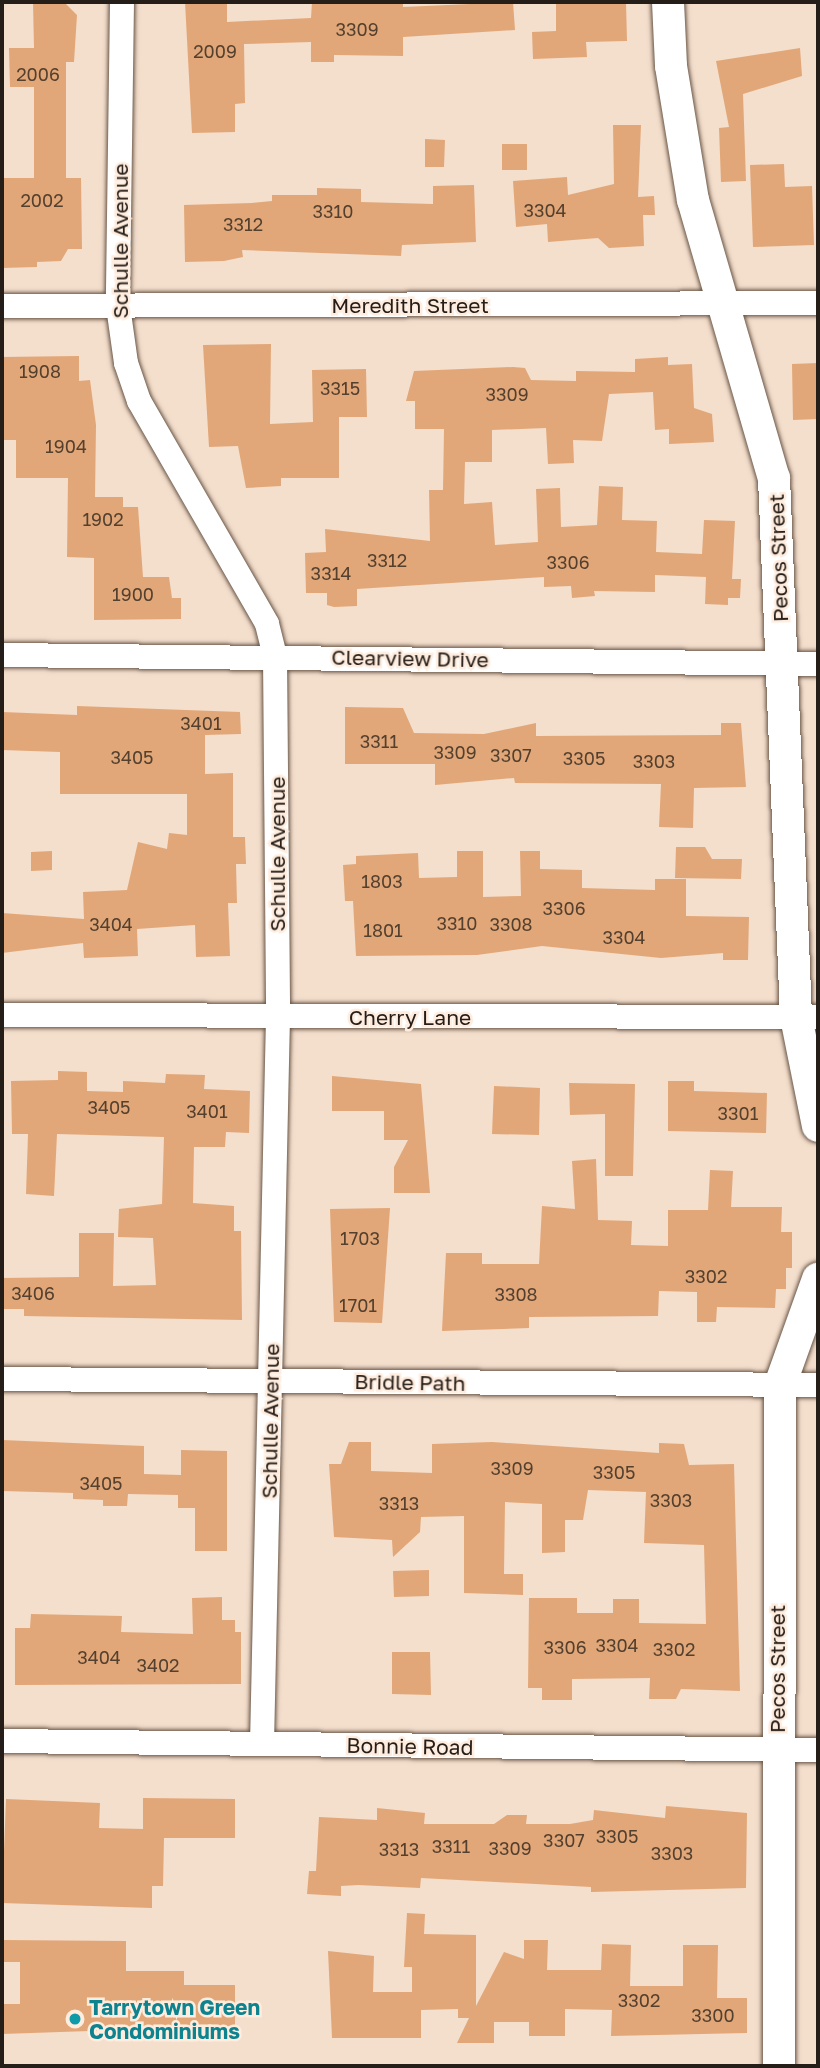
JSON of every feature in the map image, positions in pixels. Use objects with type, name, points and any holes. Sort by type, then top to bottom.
[{"type":"street","name":"Schulle Avenue","points":[[121,2],[118,306],[139,401],[267,624],[275,656],[278,1017],[262,1744]]},
{"type":"street","name":"Pecos Street","points":[[668,2],[671,66],[693,200],[728,304],[774,478],[781,664],[807,1017],[818,1126]]},
{"type":"street","name":"Meredith Street","points":[[2,306],[818,303]]},
{"type":"street","name":"Clearview Drive","points":[[2,655],[818,664]]},
{"type":"street","name":"Cherry Lane","points":[[2,1015],[807,1017]]},
{"type":"street","name":"Pecos Street","points":[[779,2066],[777,1750],[780,1385],[818,1279]]},
{"type":"street","name":"Bridle Path","points":[[2,1379],[818,1385]]},
{"type":"street","name":"Bonnie Road","points":[[2,1741],[818,1750]]},
{"type":"building","points":[[33,2],[64,2],[77,15],[74,62],[66,62],[66,178],[81,178],[82,249],[68,249],[61,261],[37,262],[37,267],[2,268],[2,178],[34,178],[34,87],[10,87],[9,48],[34,48]]},
{"type":"building","points":[[185,2],[227,2],[227,22],[311,18],[312,2],[403,2],[403,7],[513,2],[515,30],[403,37],[403,56],[334,55],[334,62],[311,62],[311,42],[244,44],[245,103],[235,104],[235,132],[192,133]]},
{"type":"building","points":[[556,2],[626,2],[627,41],[586,42],[587,57],[533,59],[532,32],[556,31]]},
{"type":"building","points":[[800,48],[802,76],[743,94],[746,181],[721,182],[719,128],[729,127],[716,61]]},
{"type":"building","points":[[613,125],[641,125],[638,197],[654,196],[655,215],[643,215],[644,246],[609,248],[598,238],[548,242],[547,224],[516,227],[513,181],[567,177],[568,195],[614,184]]},
{"type":"building","points":[[425,139],[445,140],[444,167],[425,167]]},
{"type":"building","points":[[502,144],[527,144],[527,170],[502,170]]},
{"type":"building","points":[[784,164],[785,187],[812,186],[814,245],[753,247],[750,165]]},
{"type":"building","points":[[474,185],[476,242],[402,245],[401,256],[242,250],[243,257],[224,261],[185,262],[184,205],[272,201],[272,195],[317,195],[317,188],[361,189],[361,202],[433,204],[433,186]]},
{"type":"building","points":[[271,344],[270,424],[313,422],[312,370],[366,369],[367,417],[339,417],[339,478],[281,478],[281,486],[246,488],[238,446],[209,447],[203,345]]},
{"type":"building","points":[[79,356],[79,381],[90,380],[96,425],[95,497],[123,497],[123,507],[138,507],[143,577],[169,577],[172,598],[181,598],[181,619],[94,620],[94,558],[67,557],[68,478],[16,478],[16,440],[2,440],[2,357]]},
{"type":"building","points":[[668,357],[668,365],[692,364],[694,408],[712,414],[714,442],[669,444],[669,429],[655,430],[653,392],[609,394],[602,441],[573,440],[574,463],[548,464],[546,428],[492,430],[492,462],[465,462],[464,504],[492,502],[495,545],[538,542],[536,489],[560,488],[561,527],[597,525],[599,486],[623,487],[622,520],[657,521],[656,552],[702,554],[704,520],[735,521],[732,579],[741,579],[740,598],[728,598],[728,605],[705,604],[706,577],[655,575],[655,592],[594,591],[595,596],[572,598],[571,586],[544,587],[544,577],[357,589],[357,606],[334,607],[327,605],[327,593],[306,593],[305,553],[326,552],[325,529],[430,541],[429,490],[443,490],[444,429],[415,429],[415,401],[406,401],[414,371],[513,367],[525,368],[531,380],[576,381],[576,371],[635,372],[635,359]]},
{"type":"building","points":[[818,363],[818,419],[793,420],[792,364]]},
{"type":"building","points":[[77,706],[240,712],[241,734],[205,735],[205,774],[233,773],[233,837],[245,837],[246,864],[236,864],[237,903],[228,903],[230,956],[196,957],[195,925],[137,929],[138,956],[84,958],[83,943],[2,953],[2,913],[84,919],[83,892],[127,890],[138,842],[167,849],[169,833],[187,835],[187,794],[60,794],[60,752],[2,750],[2,712],[77,715]]},
{"type":"building","points":[[345,707],[403,708],[414,733],[484,734],[536,723],[536,736],[721,735],[721,723],[741,723],[746,787],[694,788],[693,828],[659,827],[661,784],[515,783],[514,778],[435,785],[435,764],[345,764]]},
{"type":"building","points":[[676,847],[705,847],[712,859],[742,859],[741,879],[675,878]]},
{"type":"building","points":[[52,851],[52,870],[31,871],[31,852]]},
{"type":"building","points":[[457,851],[483,851],[483,897],[521,896],[520,851],[540,851],[540,869],[582,870],[582,888],[655,890],[655,879],[686,879],[686,916],[749,917],[748,960],[723,960],[723,953],[661,958],[542,946],[477,955],[356,956],[353,901],[345,901],[343,865],[356,864],[356,856],[418,853],[419,878],[457,877]]},
{"type":"building","points":[[58,1071],[87,1072],[87,1091],[123,1092],[123,1081],[165,1083],[166,1074],[205,1075],[204,1089],[250,1091],[249,1133],[226,1132],[225,1147],[194,1147],[193,1203],[234,1206],[234,1231],[241,1231],[242,1320],[24,1316],[24,1309],[2,1309],[2,1278],[79,1277],[79,1233],[114,1233],[113,1286],[156,1285],[153,1238],[118,1237],[119,1209],[162,1204],[164,1137],[57,1134],[54,1196],[26,1194],[28,1134],[12,1134],[11,1081],[58,1080]]},
{"type":"building","points":[[332,1076],[421,1084],[430,1193],[394,1193],[394,1167],[408,1140],[384,1140],[384,1111],[332,1111]]},
{"type":"building","points":[[668,1081],[694,1081],[694,1091],[767,1093],[766,1133],[668,1131]]},
{"type":"building","points":[[569,1083],[635,1084],[633,1176],[605,1176],[605,1114],[570,1115]]},
{"type":"building","points":[[494,1086],[540,1088],[539,1135],[492,1134]]},
{"type":"building","points":[[596,1159],[598,1220],[632,1221],[631,1245],[668,1246],[668,1210],[708,1210],[710,1170],[733,1171],[731,1207],[782,1207],[781,1232],[792,1232],[792,1268],[786,1268],[786,1289],[776,1289],[775,1308],[717,1307],[716,1322],[697,1322],[697,1292],[659,1291],[658,1316],[529,1317],[529,1328],[442,1331],[446,1253],[482,1253],[482,1264],[539,1264],[542,1206],[575,1209],[572,1161]]},
{"type":"building","points":[[390,1208],[382,1323],[334,1322],[330,1209]]},
{"type":"building","points":[[2,1440],[144,1446],[144,1474],[181,1475],[181,1450],[227,1451],[227,1551],[195,1551],[195,1508],[178,1508],[178,1495],[128,1494],[127,1506],[103,1506],[103,1500],[73,1499],[73,1493],[2,1491]]},
{"type":"building","points":[[349,1442],[371,1442],[371,1471],[432,1473],[432,1444],[492,1442],[659,1453],[659,1443],[684,1444],[689,1465],[734,1464],[740,1691],[681,1689],[676,1699],[649,1699],[650,1678],[572,1679],[572,1700],[542,1700],[542,1688],[528,1688],[529,1598],[577,1598],[577,1613],[613,1613],[613,1599],[639,1599],[639,1623],[706,1624],[704,1545],[644,1543],[646,1492],[588,1490],[583,1520],[565,1520],[565,1552],[542,1553],[542,1504],[505,1502],[504,1574],[523,1574],[523,1595],[464,1593],[464,1516],[421,1517],[420,1532],[393,1557],[392,1540],[334,1537],[329,1464],[341,1464]]},
{"type":"building","points":[[429,1570],[429,1596],[394,1597],[393,1571]]},
{"type":"building","points":[[222,1597],[222,1620],[235,1620],[235,1632],[241,1632],[241,1684],[15,1685],[15,1628],[30,1628],[31,1614],[122,1616],[121,1632],[193,1634],[192,1598]]},
{"type":"building","points":[[392,1652],[430,1652],[431,1695],[392,1694]]},
{"type":"building","points":[[143,1798],[235,1799],[235,1838],[164,1838],[163,1886],[152,1886],[152,1908],[2,1903],[6,1799],[100,1803],[99,1828],[143,1829]]},
{"type":"building","points":[[666,1806],[747,1813],[746,1888],[591,1892],[591,1887],[421,1878],[420,1888],[358,1885],[341,1886],[341,1896],[307,1894],[309,1871],[316,1871],[319,1817],[377,1820],[377,1808],[425,1813],[424,1824],[494,1824],[507,1815],[527,1815],[526,1824],[570,1824],[593,1820],[594,1810],[665,1818]]},
{"type":"building","points":[[407,1913],[425,1914],[424,1934],[476,1935],[476,2006],[504,1952],[524,1959],[524,1940],[548,1940],[547,1970],[601,1970],[602,1944],[631,1945],[630,1986],[683,1986],[683,1945],[718,1945],[717,1998],[747,1998],[747,2033],[611,2036],[612,2010],[565,2009],[565,2036],[529,2036],[529,2022],[494,2022],[494,2043],[457,2043],[469,2018],[458,2018],[458,2009],[421,2010],[421,2038],[332,2038],[328,1951],[374,1956],[373,1992],[412,1992],[412,1967],[404,1967]]},
{"type":"building","points":[[2,1940],[126,1941],[126,1971],[184,1971],[184,1985],[235,1985],[235,2026],[2,2034],[2,2004],[20,2004],[20,1962],[2,1962]]},
{"type":"place","name":"Tarrytown Green Condominiums","points":[[75,2019]]}]
